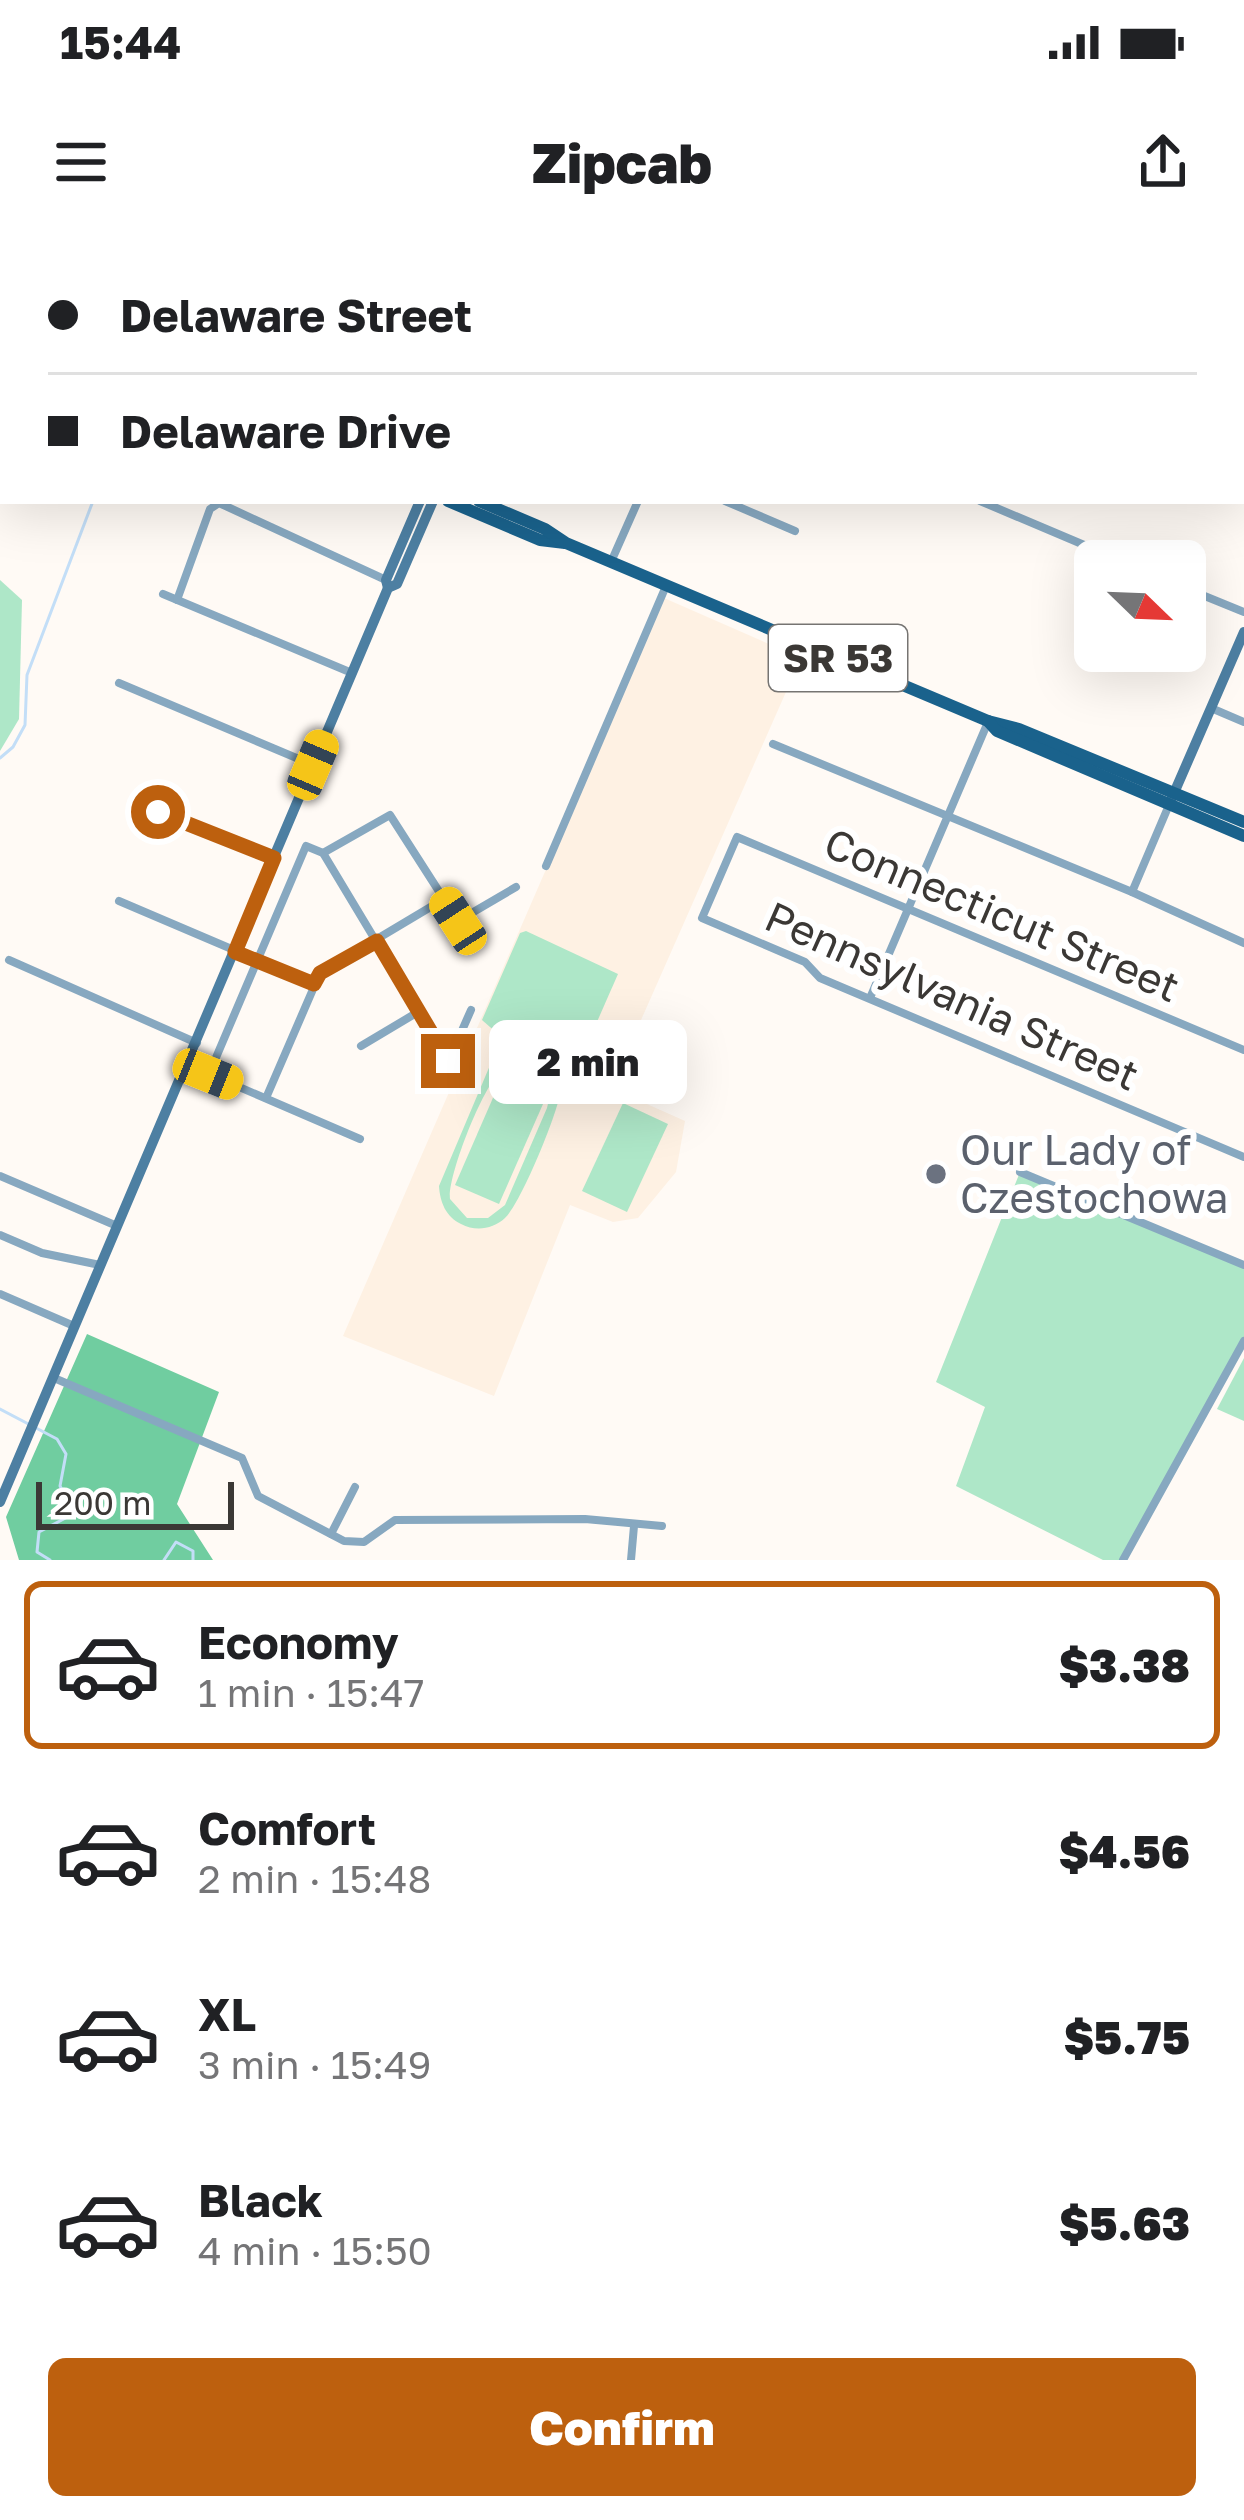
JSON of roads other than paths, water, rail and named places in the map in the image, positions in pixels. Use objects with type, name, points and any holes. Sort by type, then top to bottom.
[{"type":"main road","points":[[0,1502],[420,504]]},
{"type":"main road","points":[[387,584],[398,584],[432,504]]},
{"type":"main road","name":"SR 53","points":[[455,504],[540,540],[566,543]]},
{"type":"main road","name":"SR 53","points":[[486,504],[566,543],[988,721],[997,731],[1244,822]]},
{"type":"main road","points":[[1172,798],[1244,632]]},
{"type":"main road","name":"SR 53","points":[[1172,798],[1244,836]]},
{"type":"street","points":[[177,600],[210,509],[218,504]]},
{"type":"street","points":[[221,504],[387,584]]},
{"type":"street","points":[[611,562],[637,504]]},
{"type":"street","points":[[732,504],[795,531]]},
{"type":"street","points":[[987,504],[1074,541]]},
{"type":"street","points":[[546,866],[666,585]]},
{"type":"street","points":[[163,594],[352,673]]},
{"type":"street","points":[[1206,597],[1244,612]]},
{"type":"street","points":[[118,682],[313,765]]},
{"type":"street","points":[[1211,708],[1244,722]]},
{"type":"street","points":[[870,998],[988,721]]},
{"type":"street","points":[[773,744],[1132,892],[1244,944]]},
{"type":"street","points":[[1132,892],[1172,798]]},
{"type":"street","points":[[158,812],[274,858]]},
{"type":"street","points":[[323,854],[390,815],[458,921],[516,887]]},
{"type":"street","name":"Connecticut Street","points":[[702,918],[737,837],[1244,1049]]},
{"type":"street","points":[[360,1139],[208,1074],[306,846],[323,854],[448,1061],[471,1010]]},
{"type":"street","points":[[266,1098],[320,973],[444,899]]},
{"type":"street","points":[[118,902],[314,984]]},
{"type":"street","name":"Pennsylvania Street","points":[[702,918],[805,962],[820,978],[1244,1157]]},
{"type":"street","points":[[9,961],[197,1042]]},
{"type":"street","points":[[361,1046],[418,1012]]},
{"type":"street","points":[[1020,1172],[1244,1265]]},
{"type":"street","points":[[0,1177],[118,1227]]},
{"type":"street","points":[[0,1235],[42,1253],[102,1265]]},
{"type":"street","points":[[0,1294],[76,1326]]},
{"type":"street","points":[[1123,1560],[1244,1341]]},
{"type":"street","points":[[54,1378],[242,1458],[258,1496],[344,1541],[364,1542],[395,1520],[585,1519],[662,1526]]},
{"type":"street","points":[[331,1534],[355,1487]]},
{"type":"street","points":[[631,1560],[634,1526]]},
{"type":"waterway","points":[[0,758],[13,747],[25,725],[27,675],[92,504]]},
{"type":"waterway","points":[[0,1409],[57,1439],[66,1454],[60,1486],[75,1513],[39,1532],[37,1552],[50,1560]]},
{"type":"waterway","points":[[164,1560],[176,1542],[193,1551],[193,1560]]},
{"type":"place","name":"Our Lady of Czestochowa","points":[[936,1174]]}]
